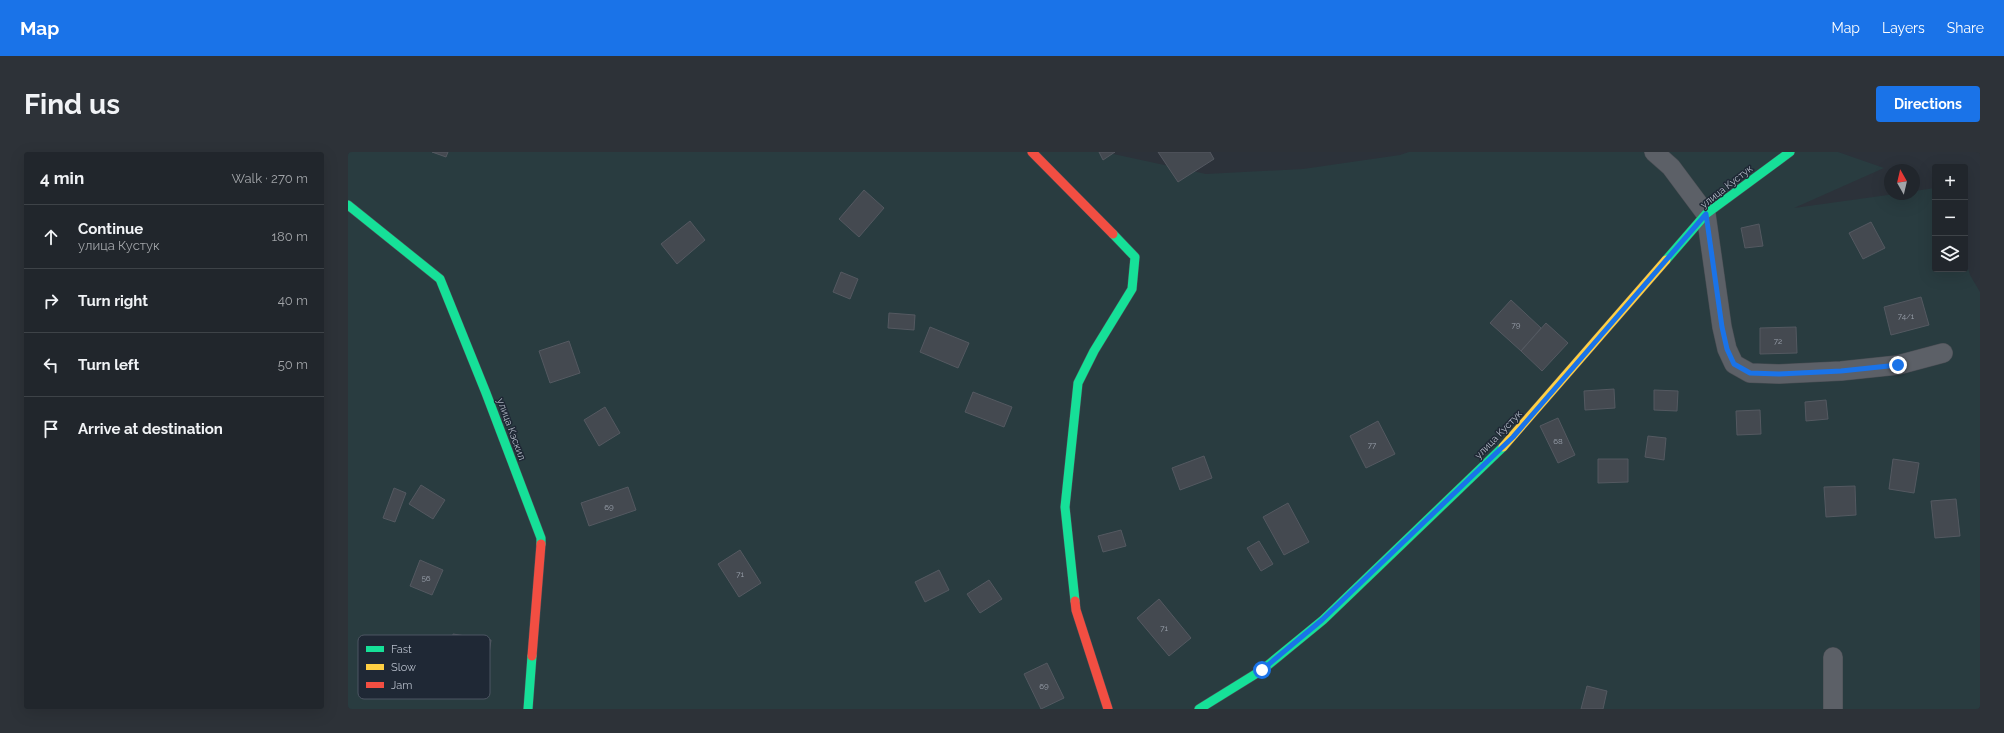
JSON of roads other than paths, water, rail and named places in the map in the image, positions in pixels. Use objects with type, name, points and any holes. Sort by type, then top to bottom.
[{"type":"street","points":[[1032,152],[1135,257],[1132,289],[1094,351],[1078,383],[1065,507],[1076,610],[1108,709]]},
{"type":"street","points":[[1654,152],[1671,167],[1706,214],[1722,327],[1727,349],[1734,364],[1750,373],[1779,374],[1898,365],[1943,353]]},
{"type":"street","name":"улица Кустук","points":[[1199,709],[1262,670],[1322,620],[1513,437],[1706,214],[1779,155]]},
{"type":"street","name":"улица Кэскил","points":[[348,205],[440,278],[486,392],[541,538],[528,709]]},
{"type":"street","points":[[1833,656],[1833,709]]}]
